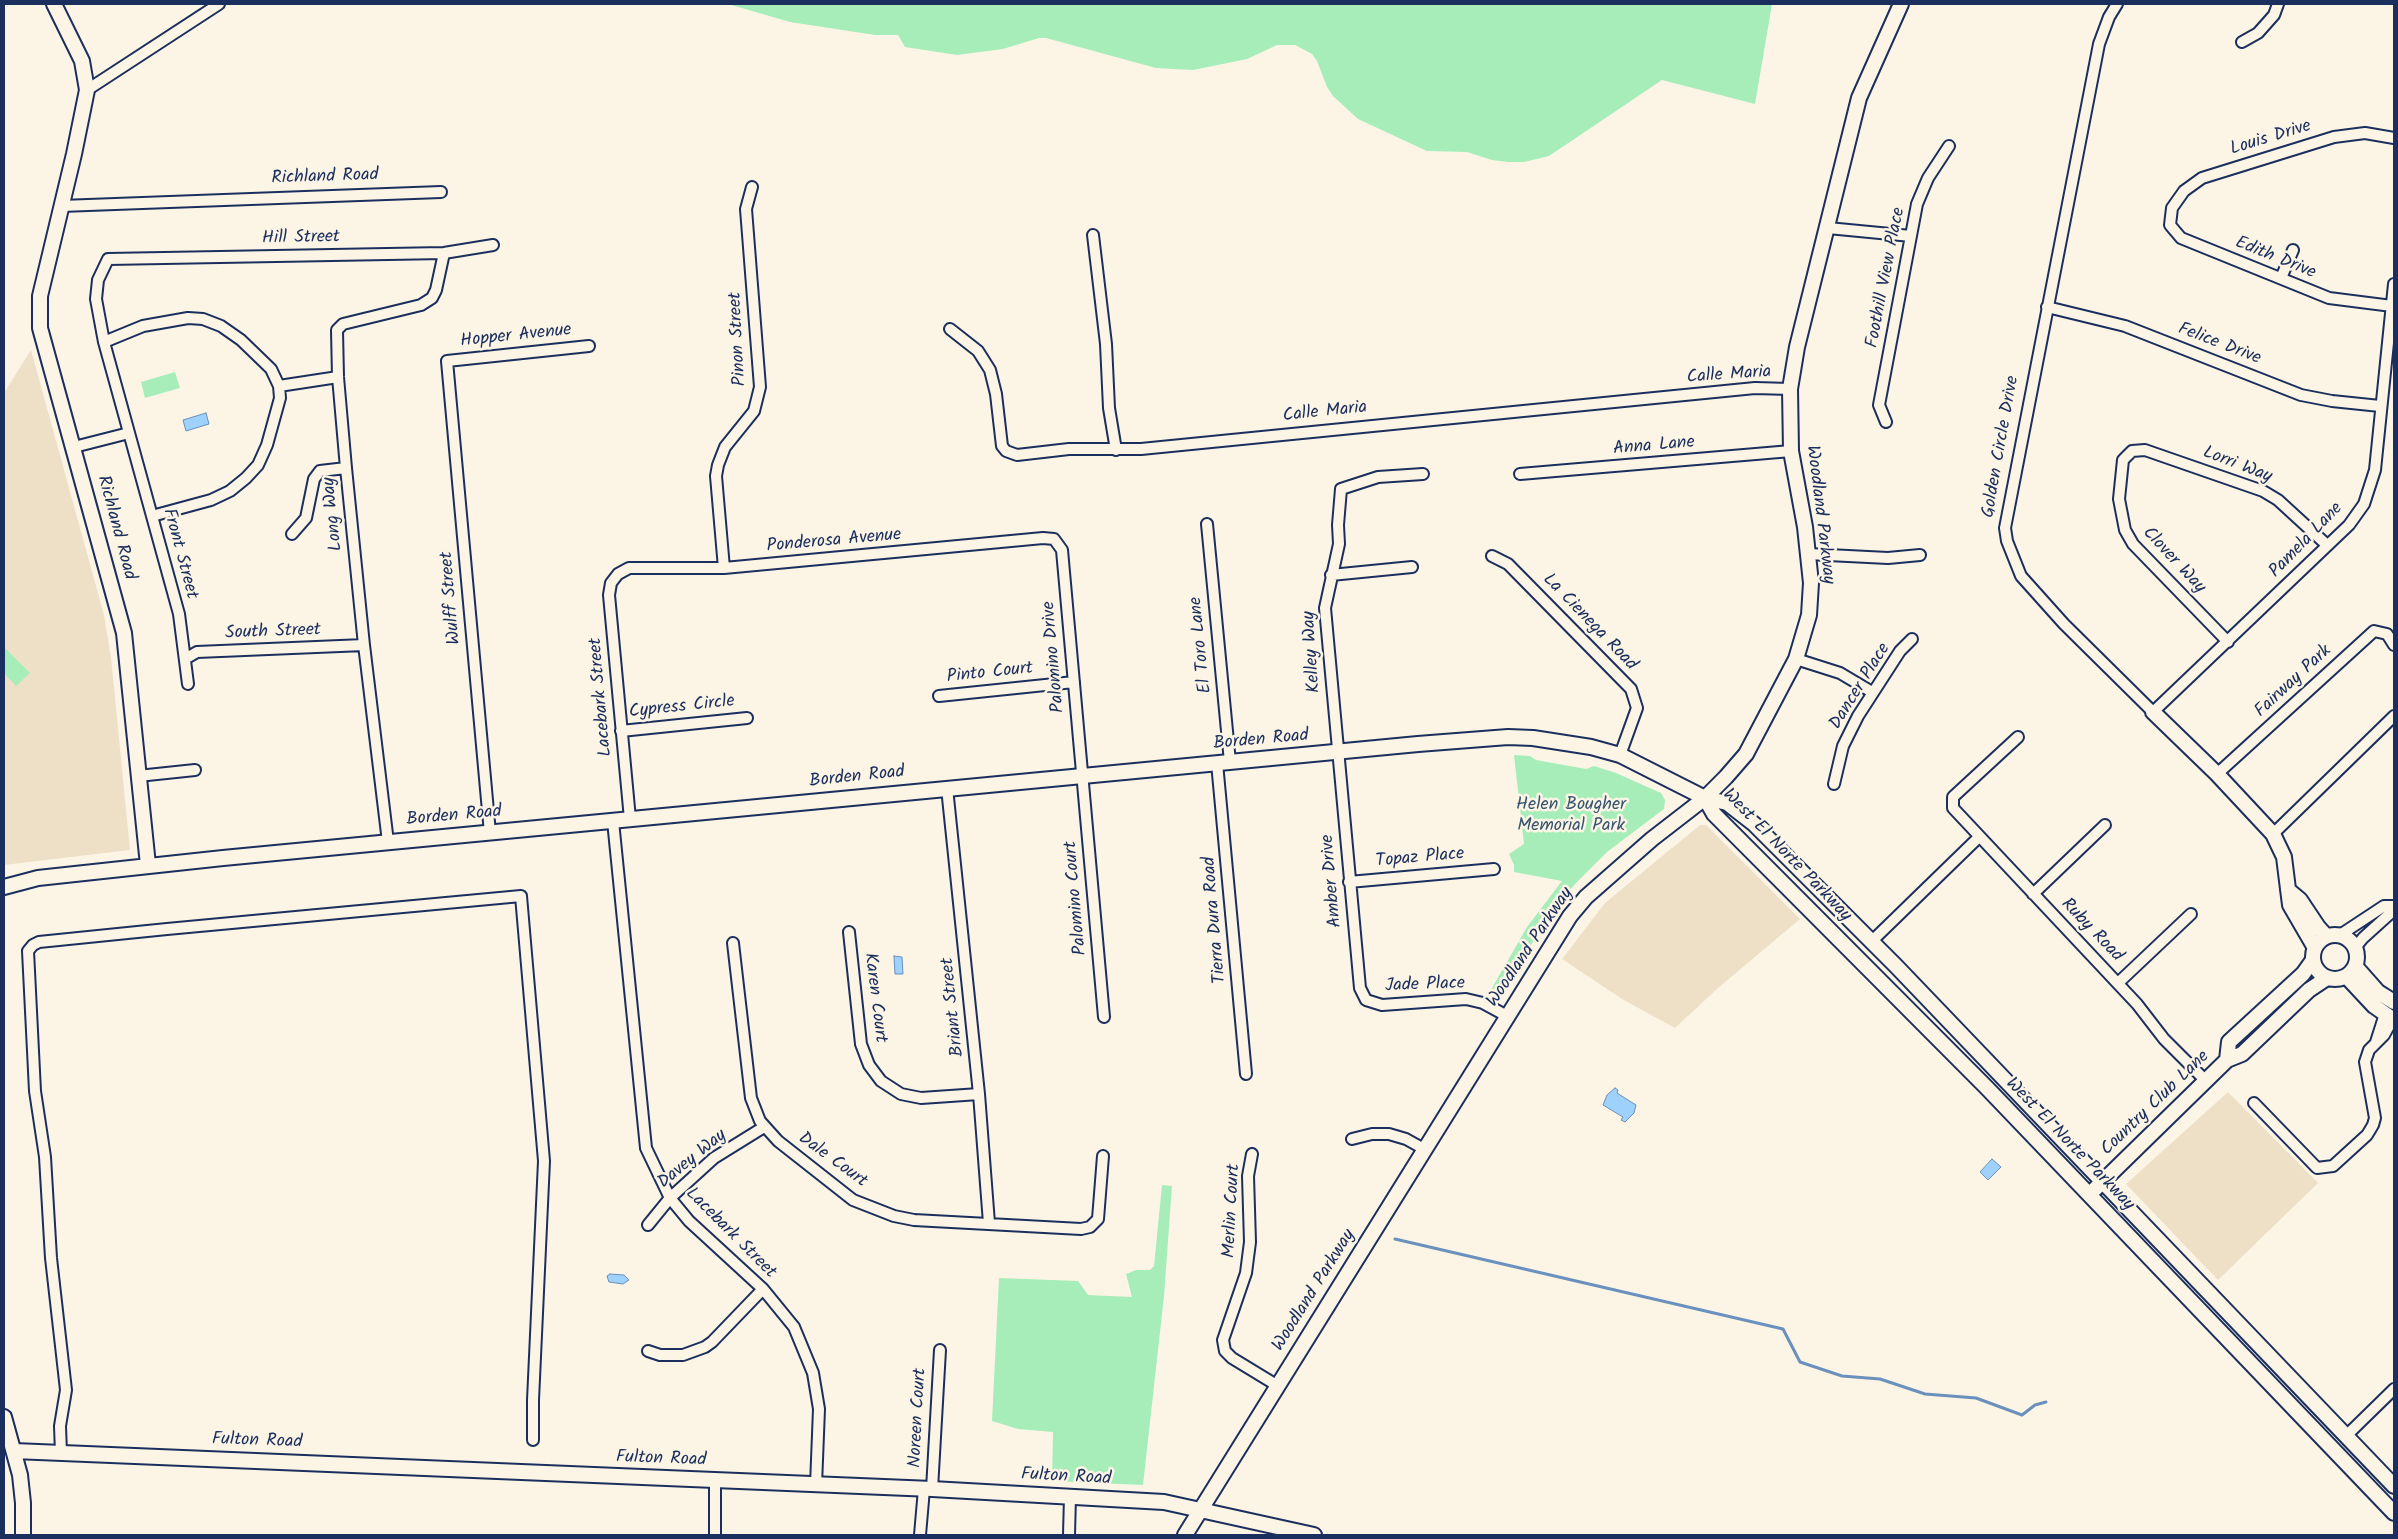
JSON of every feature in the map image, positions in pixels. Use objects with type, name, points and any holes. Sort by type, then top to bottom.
[{"type":"main road","name":"Richland Road","points":[[54,4],[82,61],[87,90],[40,296],[40,328],[124,633],[148,866]]},
{"type":"main road","name":"Woodland Parkway","points":[[1185,1535],[1570,916],[1586,897],[1652,839],[1705,798],[1746,754],[1796,659],[1809,615],[1811,583],[1805,527],[1791,452],[1790,389],[1797,347],[1860,98],[1901,4]]},
{"type":"main road","name":"Golden Circle Drive","points":[[2153,712],[2217,774],[2273,834],[2284,857],[2290,905],[2314,954]]},
{"type":"main road","name":"Borden Road","points":[[4,887],[38,878],[388,842],[1083,775],[1508,737],[1565,742],[1620,755],[1705,798]]},
{"type":"main road","name":"West El Norte Parkway","points":[[1705,798],[1728,803],[1754,824],[1872,940],[2394,1486]]},
{"type":"main road","name":"West El Norte Parkway","points":[[1705,798],[1714,814],[1982,1082],[2394,1513]]},
{"type":"main road","points":[[2288,890],[2300,900],[2318,927],[2333,936],[2347,938],[2356,948],[2355,966],[2346,976],[2374,1006],[2391,1018],[2394,1002],[2378,992],[2355,966]]},
{"type":"main road","name":"Country Club Lane","points":[[2227,1060],[2229,1042],[2303,974],[2314,954],[2333,936]]},
{"type":"main road","points":[[2314,954],[2318,971],[2327,978]]},
{"type":"main road","name":"Country Club Lane","points":[[2089,1194],[2227,1060],[2242,1054],[2309,990],[2327,978],[2333,979],[2346,976]]},
{"type":"main road","points":[[4,1418],[9,1450],[23,1502],[23,1535]]},
{"type":"main road","name":"Fulton Road","points":[[9,1450],[928,1489],[1164,1502],[1314,1535]]},
{"type":"street","points":[[87,90],[219,4]]},
{"type":"street","name":"Golden Circle Drive","points":[[2117,4],[2109,16],[2099,44],[2005,528],[2007,541],[2021,576],[2064,624],[2153,712]]},
{"type":"street","points":[[2242,42],[2258,33],[2274,15],[2278,4]]},
{"type":"street","name":"Louis Drive","points":[[2172,208],[2184,192],[2202,178],[2334,136],[2365,133],[2394,138]]},
{"type":"street","name":"Foothill View Place","points":[[1886,422],[1879,405],[1917,204],[1928,178],[1948,146]]},
{"type":"street","name":"Pinon Street","points":[[724,568],[716,476],[718,465],[725,447],[754,411],[760,387],[746,209],[752,187]]},
{"type":"street","name":"Richland Road","points":[[61,206],[441,192]]},
{"type":"street","name":"Edith Drive","points":[[2172,208],[2170,225],[2181,238],[2328,298],[2392,306]]},
{"type":"street","points":[[1828,228],[1911,236]]},
{"type":"street","points":[[1093,235],[1116,450]]},
{"type":"street","name":"Hill Street","points":[[108,259],[444,253],[493,245]]},
{"type":"street","points":[[2281,278],[2293,250]]},
{"type":"street","name":"Long Way","points":[[388,842],[364,645],[346,468],[338,377],[337,330],[343,324],[421,305],[432,298],[436,290],[444,253]]},
{"type":"street","name":"Front Street","points":[[108,259],[98,280],[96,299],[104,342],[179,614],[188,684]]},
{"type":"street","name":"Pamela Lane","points":[[2153,712],[2349,525],[2364,504],[2374,470],[2394,284]]},
{"type":"street","name":"Felice Drive","points":[[2047,307],[2125,326],[2301,395],[2332,401],[2380,406]]},
{"type":"street","points":[[104,342],[144,326],[188,318],[203,319],[220,326],[241,340],[271,369],[279,386],[280,398],[267,445],[258,465],[246,478],[230,491],[211,500],[152,516]]},
{"type":"street","name":"Calle Maria","points":[[950,329],[978,351],[990,370],[996,394],[1002,446],[1006,452],[1017,455],[1069,449],[1116,450],[1755,388],[1790,389]]},
{"type":"street","name":"Hopper Avenue","points":[[447,361],[588,346]]},
{"type":"street","name":"Wulff Street","points":[[447,361],[490,833]]},
{"type":"street","points":[[279,386],[338,377]]},
{"type":"street","points":[[74,447],[129,434]]},
{"type":"street","name":"Lorri Way","points":[[2123,460],[2132,451],[2145,450],[2263,491],[2278,500],[2327,545]]},
{"type":"street","name":"Anna Lane","points":[[1520,474],[1791,452]]},
{"type":"street","name":"Clover Way","points":[[2123,460],[2118,500],[2124,530],[2133,544],[2228,642]]},
{"type":"street","points":[[292,534],[306,518],[314,479],[320,471],[346,468]]},
{"type":"street","name":"Kelley Way","points":[[1338,753],[1324,608],[1339,544],[1338,526],[1341,489],[1378,477],[1423,474]]},
{"type":"street","name":"El Toro Lane","points":[[1207,524],[1224,762]]},
{"type":"street","name":"Ponderosa Avenue","points":[[618,574],[629,568],[724,568],[1044,538],[1054,539]]},
{"type":"street","name":"Palomino Drive","points":[[1054,539],[1062,550],[1083,775]]},
{"type":"street","points":[[1808,554],[1888,558],[1920,554]]},
{"type":"street","name":"La Cienega Road","points":[[1492,556],[1508,564],[1631,689],[1637,708],[1620,755]]},
{"type":"street","points":[[1331,575],[1412,567]]},
{"type":"street","name":"Lacebark Street","points":[[618,574],[611,583],[609,595],[630,819]]},
{"type":"street","name":"Fairway Park","points":[[2217,774],[2374,631],[2387,634],[2394,645]]},
{"type":"street","name":"Dancer Place","points":[[1834,784],[1843,746],[1872,692],[1900,651],[1912,639]]},
{"type":"street","name":"South Street","points":[[185,659],[196,652],[364,645]]},
{"type":"street","points":[[1796,659],[1840,673],[1872,692]]},
{"type":"street","name":"Pinto Court","points":[[939,696],[1074,682]]},
{"type":"street","points":[[2273,834],[2394,716]]},
{"type":"street","name":"Cypress Circle","points":[[621,731],[747,718]]},
{"type":"street","name":"Ruby Road","points":[[2018,737],[1953,797],[1953,808],[2118,983],[2164,1039],[2206,1082]]},
{"type":"street","name":"Amber Drive","points":[[1338,753],[1360,988],[1370,1003]]},
{"type":"street","name":"Tierra Dura Road","points":[[1224,762],[1246,1074]]},
{"type":"street","points":[[138,776],[195,770]]},
{"type":"street","name":"Palomino Court","points":[[1083,775],[1104,1018]]},
{"type":"street","name":"Briant Street","points":[[947,788],[979,1094],[989,1223]]},
{"type":"street","name":"Lacebark Street","points":[[613,820],[646,1148],[670,1198],[689,1221],[763,1289],[794,1327],[813,1373],[819,1409],[816,1485]]},
{"type":"street","points":[[2033,894],[2105,825]]},
{"type":"street","points":[[1872,940],[1980,837]]},
{"type":"street","name":"Topaz Place","points":[[1349,882],[1494,869]]},
{"type":"street","points":[[60,1453],[60,1426],[66,1390],[51,1258],[44,1158],[35,1091],[28,951],[32,945],[39,942],[167,929],[521,896],[544,1161],[533,1440]]},
{"type":"street","points":[[2333,936],[2384,906],[2394,906]]},
{"type":"street","points":[[2356,948],[2363,938],[2394,910]]},
{"type":"street","points":[[2118,983],[2191,914]]},
{"type":"street","name":"Karen Court","points":[[849,932],[861,1044],[869,1065],[881,1081],[901,1094],[921,1098],[979,1094]]},
{"type":"street","name":"Dale Court","points":[[734,942],[751,1098],[760,1121],[778,1142],[853,1200],[894,1216],[914,1220],[1082,1229],[1090,1227],[1098,1219],[1103,1156]]},
{"type":"street","name":"Jade Place","points":[[1370,1003],[1382,1006],[1466,999],[1483,1003],[1507,1016]]},
{"type":"street","points":[[2254,1103],[2317,1168],[2333,1166],[2367,1135],[2373,1125],[2375,1118],[2365,1062],[2370,1050],[2384,1035],[2391,1018]]},
{"type":"street","name":"Davey Way","points":[[648,1225],[670,1198],[714,1158],[764,1127]]},
{"type":"street","points":[[1352,1140],[1372,1134],[1389,1134],[1406,1139],[1424,1150]]},
{"type":"street","name":"Merlin Court","points":[[1252,1154],[1248,1176],[1250,1242],[1246,1273],[1223,1340],[1225,1351],[1232,1358],[1278,1386]]},
{"type":"street","points":[[648,1351],[660,1355],[683,1355],[705,1347],[763,1289]]},
{"type":"street","name":"Noreen Court","points":[[920,1535],[928,1489],[940,1350]]},
{"type":"street","points":[[2346,1435],[2394,1389]]},
{"type":"street","points":[[715,1481],[715,1535]]},
{"type":"street","points":[[1069,1535],[1070,1496]]},
{"type":"shaded area","points":[[31,350],[104,615],[111,657],[130,850],[4,865],[4,393]]},
{"type":"shaded area","points":[[1700,825],[1706,825],[1800,919],[1718,988],[1675,1028],[1622,999],[1562,959],[1605,903]]},
{"type":"shaded area","points":[[2228,1092],[2318,1183],[2218,1280],[2126,1184]]},
{"type":"green space","points":[[728,4],[1772,4],[1755,104],[1662,80],[1549,156],[1524,162],[1508,162],[1492,160],[1467,152],[1427,151],[1358,119],[1333,96],[1312,54],[1295,45],[1277,45],[1247,59],[1193,70],[1156,68],[1046,38],[1039,38],[1003,49],[957,55],[905,47],[898,35],[875,35],[790,22]]},
{"type":"green space","points":[[175,372],[180,388],[145,398],[141,382]]},
{"type":"green space","points":[[4,647],[30,673],[16,686],[4,673]]},
{"type":"green space","name":"Helen Bougher Memorial Park","points":[[1514,755],[1530,756],[1536,760],[1586,769],[1594,766],[1616,773],[1661,793],[1665,800],[1664,809],[1607,852],[1577,882],[1554,909],[1502,990],[1488,995],[1527,927],[1562,881],[1514,872],[1514,865],[1509,854],[1524,844]]},
{"type":"green space","points":[[1162,1185],[1172,1186],[1164,1296],[1143,1485],[1052,1481],[1053,1432],[1018,1429],[992,1421],[999,1278],[1078,1281],[1088,1295],[1132,1297],[1126,1274],[1136,1270],[1150,1270],[1154,1266]]},
{"type":"water","points":[[206,413],[209,424],[186,431],[183,420]]},
{"type":"water","points":[[894,956],[902,957],[903,974],[895,974]]},
{"type":"water","points":[[1615,1088],[1618,1090],[1617,1093],[1636,1105],[1634,1113],[1625,1122],[1621,1120],[1623,1117],[1603,1105],[1607,1095]]},
{"type":"water","points":[[1992,1159],[2001,1167],[1988,1180],[1980,1172]]},
{"type":"water","points":[[610,1274],[624,1275],[629,1280],[623,1284],[609,1282],[607,1276]]},
{"type":"waterway","points":[[1395,1239],[1783,1329],[1800,1362],[1842,1376],[1880,1379],[1925,1394],[1976,1398],[2022,1415],[2035,1405],[2046,1402]]}]
